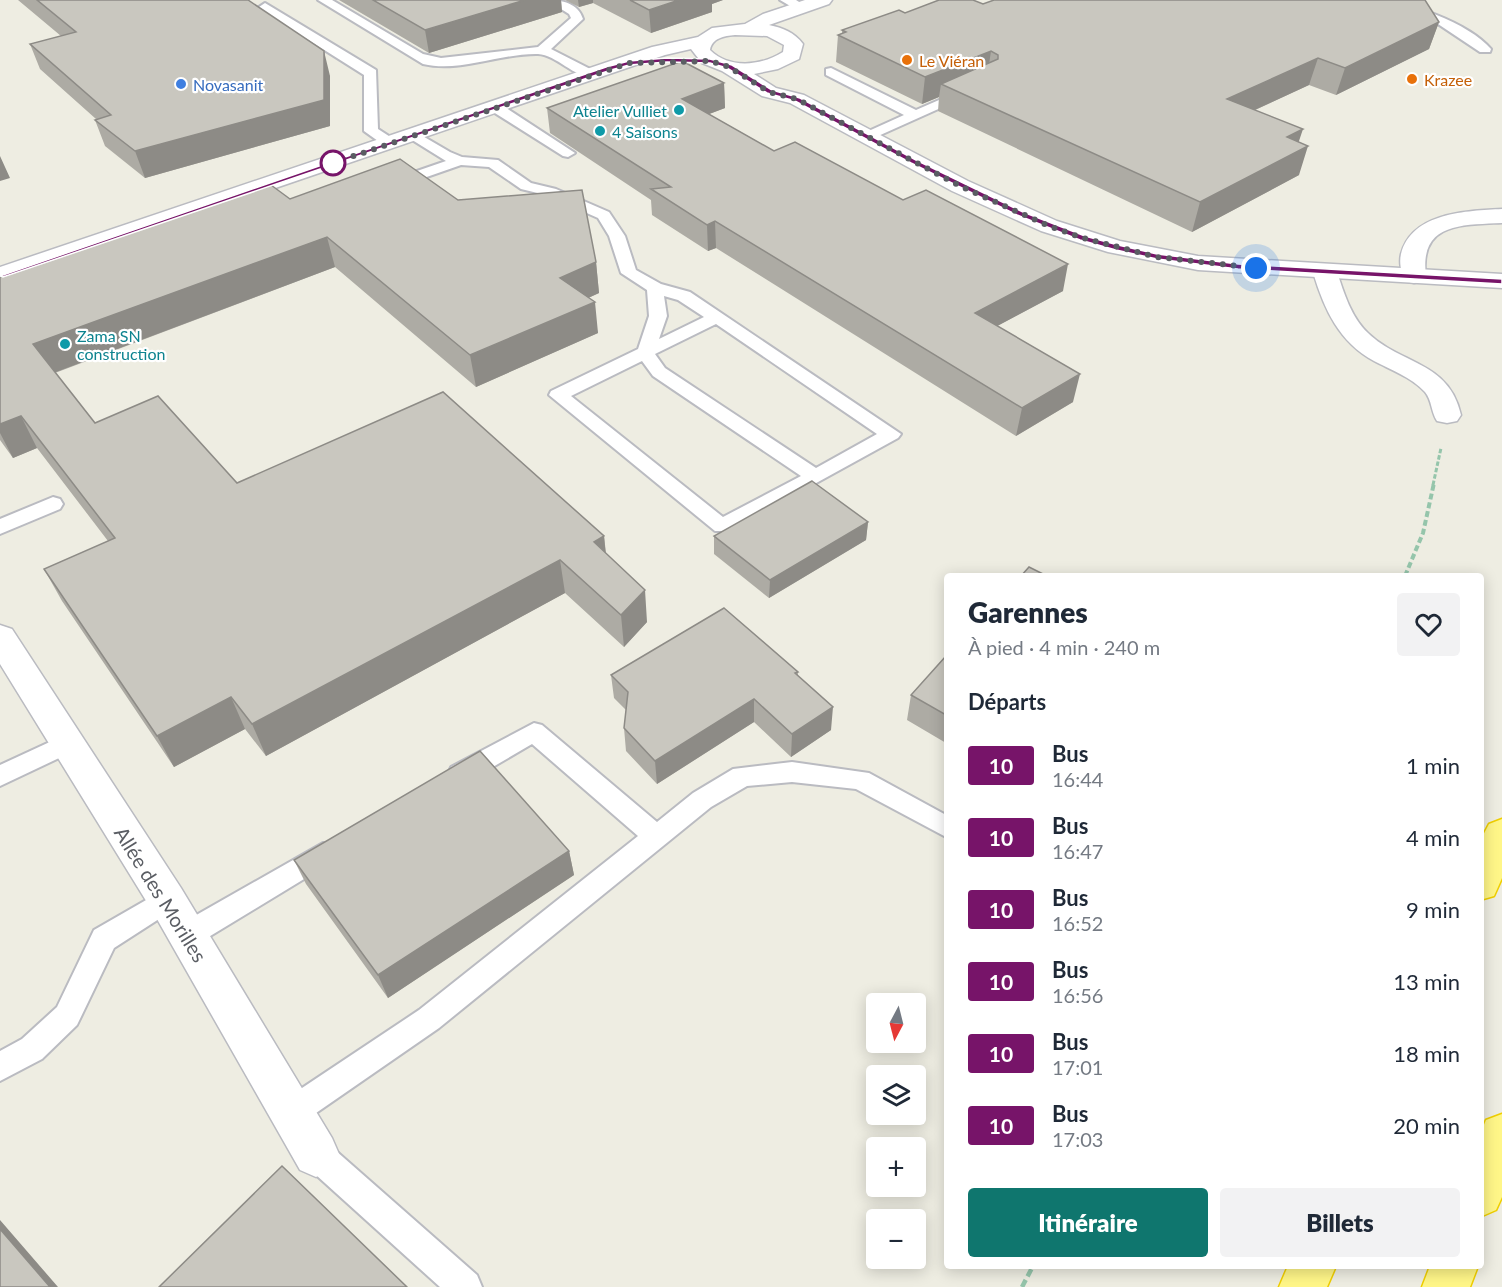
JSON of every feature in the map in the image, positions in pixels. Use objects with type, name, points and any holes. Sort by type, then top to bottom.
[{"type":"highway","points":[[1484,875],[1502,835]]},
{"type":"highway","points":[[1484,1183],[1502,1136]]},
{"type":"highway","points":[[1303,1287],[1311,1269]]},
{"type":"highway","points":[[1446,1287],[1453,1269]]},
{"type":"street","points":[[749,29],[793,3],[823,0]]},
{"type":"street","points":[[786,37],[793,3]]},
{"type":"street","points":[[0,276],[659,51],[703,41],[717,33],[749,29],[770,31],[786,37],[794,44],[795,50],[786,60],[778,64],[754,68],[729,67]]},
{"type":"street","points":[[703,41],[700,51],[710,61]]},
{"type":"street","points":[[629,63],[710,61],[729,67],[769,92],[797,99],[1020,214],[1083,238],[1157,257],[1198,263],[1325,272],[1502,281]]},
{"type":"street","points":[[778,64],[797,99]]},
{"type":"street","points":[[1414,276],[1410,262],[1412,252],[1424,234],[1436,225],[1468,218],[1502,216]]},
{"type":"street","points":[[1325,272],[1337,305],[1360,340],[1412,369],[1434,388],[1447,404],[1447,415]]},
{"type":"street","name":"Allée des Morilles","points":[[0,637],[167,900],[316,1154]]},
{"type":"lane","points":[[324,0],[428,61],[454,61],[542,50],[593,74]]},
{"type":"lane","points":[[542,50],[577,19],[575,12],[553,0]]},
{"type":"lane","points":[[1379,0],[1442,21],[1485,49]]},
{"type":"lane","points":[[265,7],[371,72],[371,131],[390,143]]},
{"type":"lane","points":[[831,72],[914,115]]},
{"type":"lane","points":[[867,137],[976,88]]},
{"type":"lane","points":[[495,107],[568,153]]},
{"type":"lane","points":[[529,128],[550,120]]},
{"type":"lane","points":[[414,135],[460,161]]},
{"type":"lane","points":[[382,189],[460,161],[493,163],[526,186],[551,192],[604,215],[617,236],[622,258],[629,273],[655,288],[684,296],[717,317],[891,434],[722,526],[558,395],[717,317]]},
{"type":"lane","points":[[645,353],[658,316],[655,288]]},
{"type":"lane","points":[[645,353],[659,372],[815,477]]},
{"type":"lane","points":[[0,526],[53,504]]},
{"type":"lane","points":[[444,783],[534,732],[656,836]]},
{"type":"lane","points":[[0,776],[67,743]]},
{"type":"lane","points":[[292,1112],[429,1019],[702,800],[742,776],[792,772],[860,780],[944,826]]},
{"type":"lane","points":[[187,935],[341,844]]},
{"type":"lane","points":[[0,1067],[32,1049],[67,1016],[104,939],[167,900]]},
{"type":"lane","points":[[316,1154],[465,1287]]},
{"type":"path","points":[[1406,573],[1423,533],[1447,415]]},
{"type":"path","points":[[1022,1287],[1031,1269]]},
{"type":"building","name":"Novasanit","points":[[37,0],[248,0],[324,51],[324,100],[135,151],[95,120],[111,115],[30,44],[76,32]]},
{"type":"building","points":[[373,0],[525,0],[425,30]]},
{"type":"building","points":[[630,0],[679,0],[649,10]]},
{"type":"building","points":[[939,0],[973,0],[983,4],[994,0],[1425,0],[1439,22],[1345,68],[1318,58],[1227,99],[1303,129],[1287,137],[1308,146],[1200,202],[941,84],[998,59],[998,55],[991,51],[925,77],[838,35],[846,32],[842,30],[899,10],[905,13]]},
{"type":"building","points":[[682,61],[724,83],[682,99],[774,151],[795,142],[903,200],[926,190],[1068,264],[975,313],[1080,374],[1022,408],[715,221],[707,225],[651,189],[671,187],[547,108]]},
{"type":"building","points":[[400,159],[458,200],[582,190],[596,262],[560,278],[595,302],[470,355],[327,237],[33,344],[95,423],[158,396],[237,483],[443,392],[604,536],[594,542],[645,590],[621,615],[560,560],[252,724],[231,697],[157,736],[44,569],[115,538],[21,416],[0,424],[0,277],[271,185],[290,199]]},
{"type":"building","points":[[812,481],[868,522],[770,580],[714,536]]},
{"type":"building","points":[[1029,567],[1041,573],[1024,573]]},
{"type":"building","points":[[724,608],[798,672],[795,673],[833,707],[792,734],[754,699],[655,761],[624,728],[628,692],[611,675]]},
{"type":"building","points":[[944,658],[944,714],[911,695]]},
{"type":"building","points":[[480,751],[569,851],[378,975],[294,860]]},
{"type":"building","points":[[282,1166],[407,1287],[159,1287]]},
{"type":"building","points":[[0,1229],[50,1287],[0,1287]]},
{"type":"bus line","name":"10","points":[[0,276],[609,69],[629,63],[667,60],[710,61],[729,67],[769,92],[797,99],[960,186],[1049,226],[1116,248],[1157,257],[1238,267],[1502,281]]},
{"type":"place","name":"Le Viéran","points":[[907,60]]},
{"type":"place","name":"Krazee","points":[[1412,79]]},
{"type":"place","name":"Novasanit","points":[[181,84]]},
{"type":"place","name":"Atelier Vulliet","points":[[679,110]]},
{"type":"place","name":"4 Saisons","points":[[600,131]]},
{"type":"place","name":"Zama SN construction","points":[[65,344]]},
{"type":"route","points":[[333,163],[629,63],[667,60],[710,61],[729,67],[769,92],[797,99],[960,186],[1049,226],[1116,248],[1157,257],[1256,268]]}]
